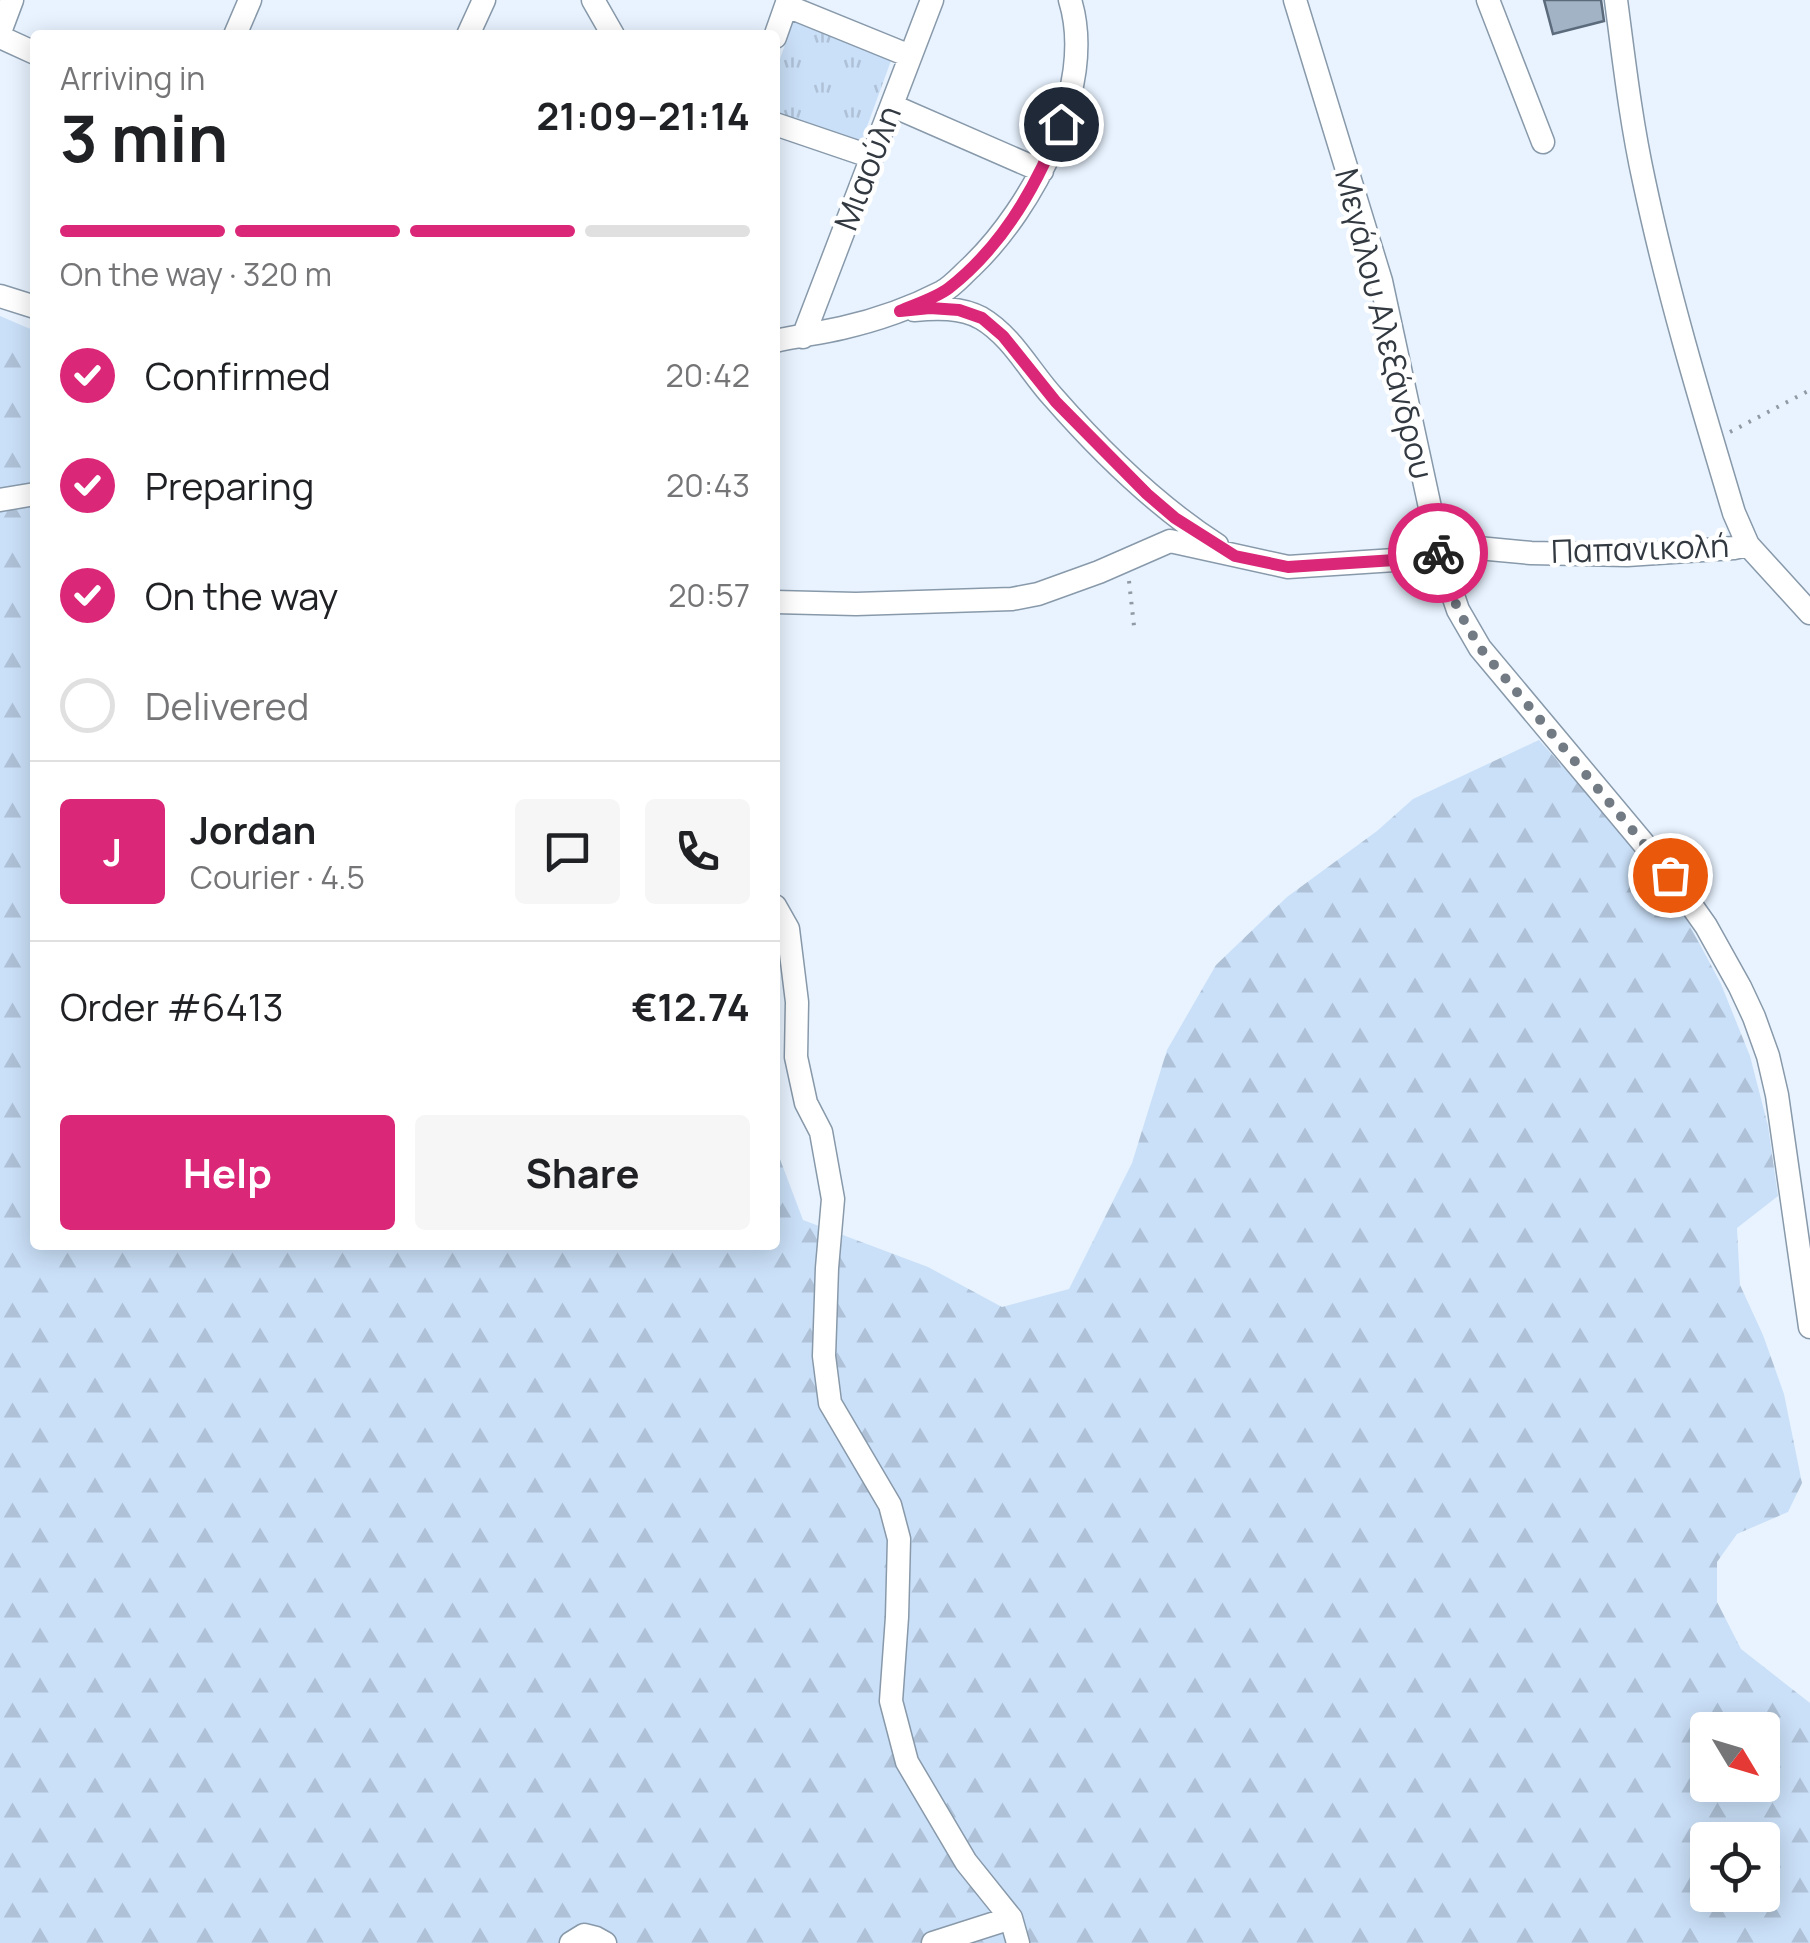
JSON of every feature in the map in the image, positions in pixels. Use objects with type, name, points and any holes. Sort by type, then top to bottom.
[{"type":"street","points":[[12,0],[0,35],[30,51]]},
{"type":"street","points":[[237,30],[250,0]]},
{"type":"street","points":[[470,30],[484,0]]},
{"type":"street","points":[[593,0],[610,30]]},
{"type":"street","name":"Μιαούλη","points":[[784,338],[872,157],[932,0]]},
{"type":"street","points":[[784,338],[845,327],[900,311],[947,290],[987,252],[1016,216],[1042,171],[1068,104],[1077,45],[1070,0]]},
{"type":"street","name":"Μεγάλου Αλεξάνδρου","points":[[1294,0],[1380,280],[1453,597],[1474,638],[1523,701],[1670,875],[1724,956],[1754,1017],[1777,1094],[1810,1326]]},
{"type":"street","points":[[1488,0],[1542,142]]},
{"type":"street","points":[[1616,0],[1643,179],[1672,300],[1712,442],[1748,544]]},
{"type":"street","points":[[777,30],[787,3],[910,56]]},
{"type":"street","points":[[893,106],[1042,171]]},
{"type":"street","points":[[780,126],[872,157]]},
{"type":"street","points":[[0,296],[30,305]]},
{"type":"street","points":[[900,311],[959,310],[982,318],[1003,336],[1056,402],[1147,494],[1175,518],[1235,556]]},
{"type":"street","points":[[0,500],[30,495]]},
{"type":"street","name":"Παπανικολή","points":[[780,602],[1012,599],[1038,594],[1170,542],[1288,567],[1410,559],[1478,548],[1627,554],[1748,544],[1810,613]]},
{"type":"street","points":[[780,914],[788,928],[797,1002],[796,1057],[806,1103],[821,1132],[833,1199],[824,1356],[830,1403],[890,1505],[898,1539],[891,1701],[907,1762],[966,1862],[1012,1918],[1018,1943]]},
{"type":"street","points":[[933,1943],[1012,1918]]},
{"type":"street","points":[[571,1943],[584,1935],[605,1943]]},
{"type":"path","points":[[1712,442],[1810,390]]},
{"type":"path","points":[[1127,560],[1134,626]]},
{"type":"green space","points":[[794,19],[892,58],[861,143],[780,115],[780,59]]},
{"type":"green space","points":[[0,316],[30,329],[30,1250],[780,1250],[780,1159],[803,1220],[928,1267],[1002,1307],[1069,1289],[1132,1163],[1167,1050],[1216,965],[1287,897],[1377,831],[1413,799],[1539,740],[1639,851],[1686,918],[1721,984],[1750,1056],[1768,1126],[1778,1196],[1737,1228],[1740,1285],[1784,1394],[1802,1483],[1788,1512],[1737,1534],[1717,1562],[1717,1602],[1741,1649],[1810,1703],[1810,1943],[0,1943]]},
{"type":"building","points":[[1544,0],[1601,0],[1604,21],[1553,34]]},
{"type":"way so far","points":[[1438,553],[1458,610],[1480,648],[1670,875]]},
{"type":"route","points":[[1061,124],[1042,171],[1016,216],[987,252],[947,290],[900,311],[959,310],[982,318],[1003,336],[1056,402],[1147,494],[1175,518],[1235,556],[1288,567],[1410,559],[1438,553]]}]
